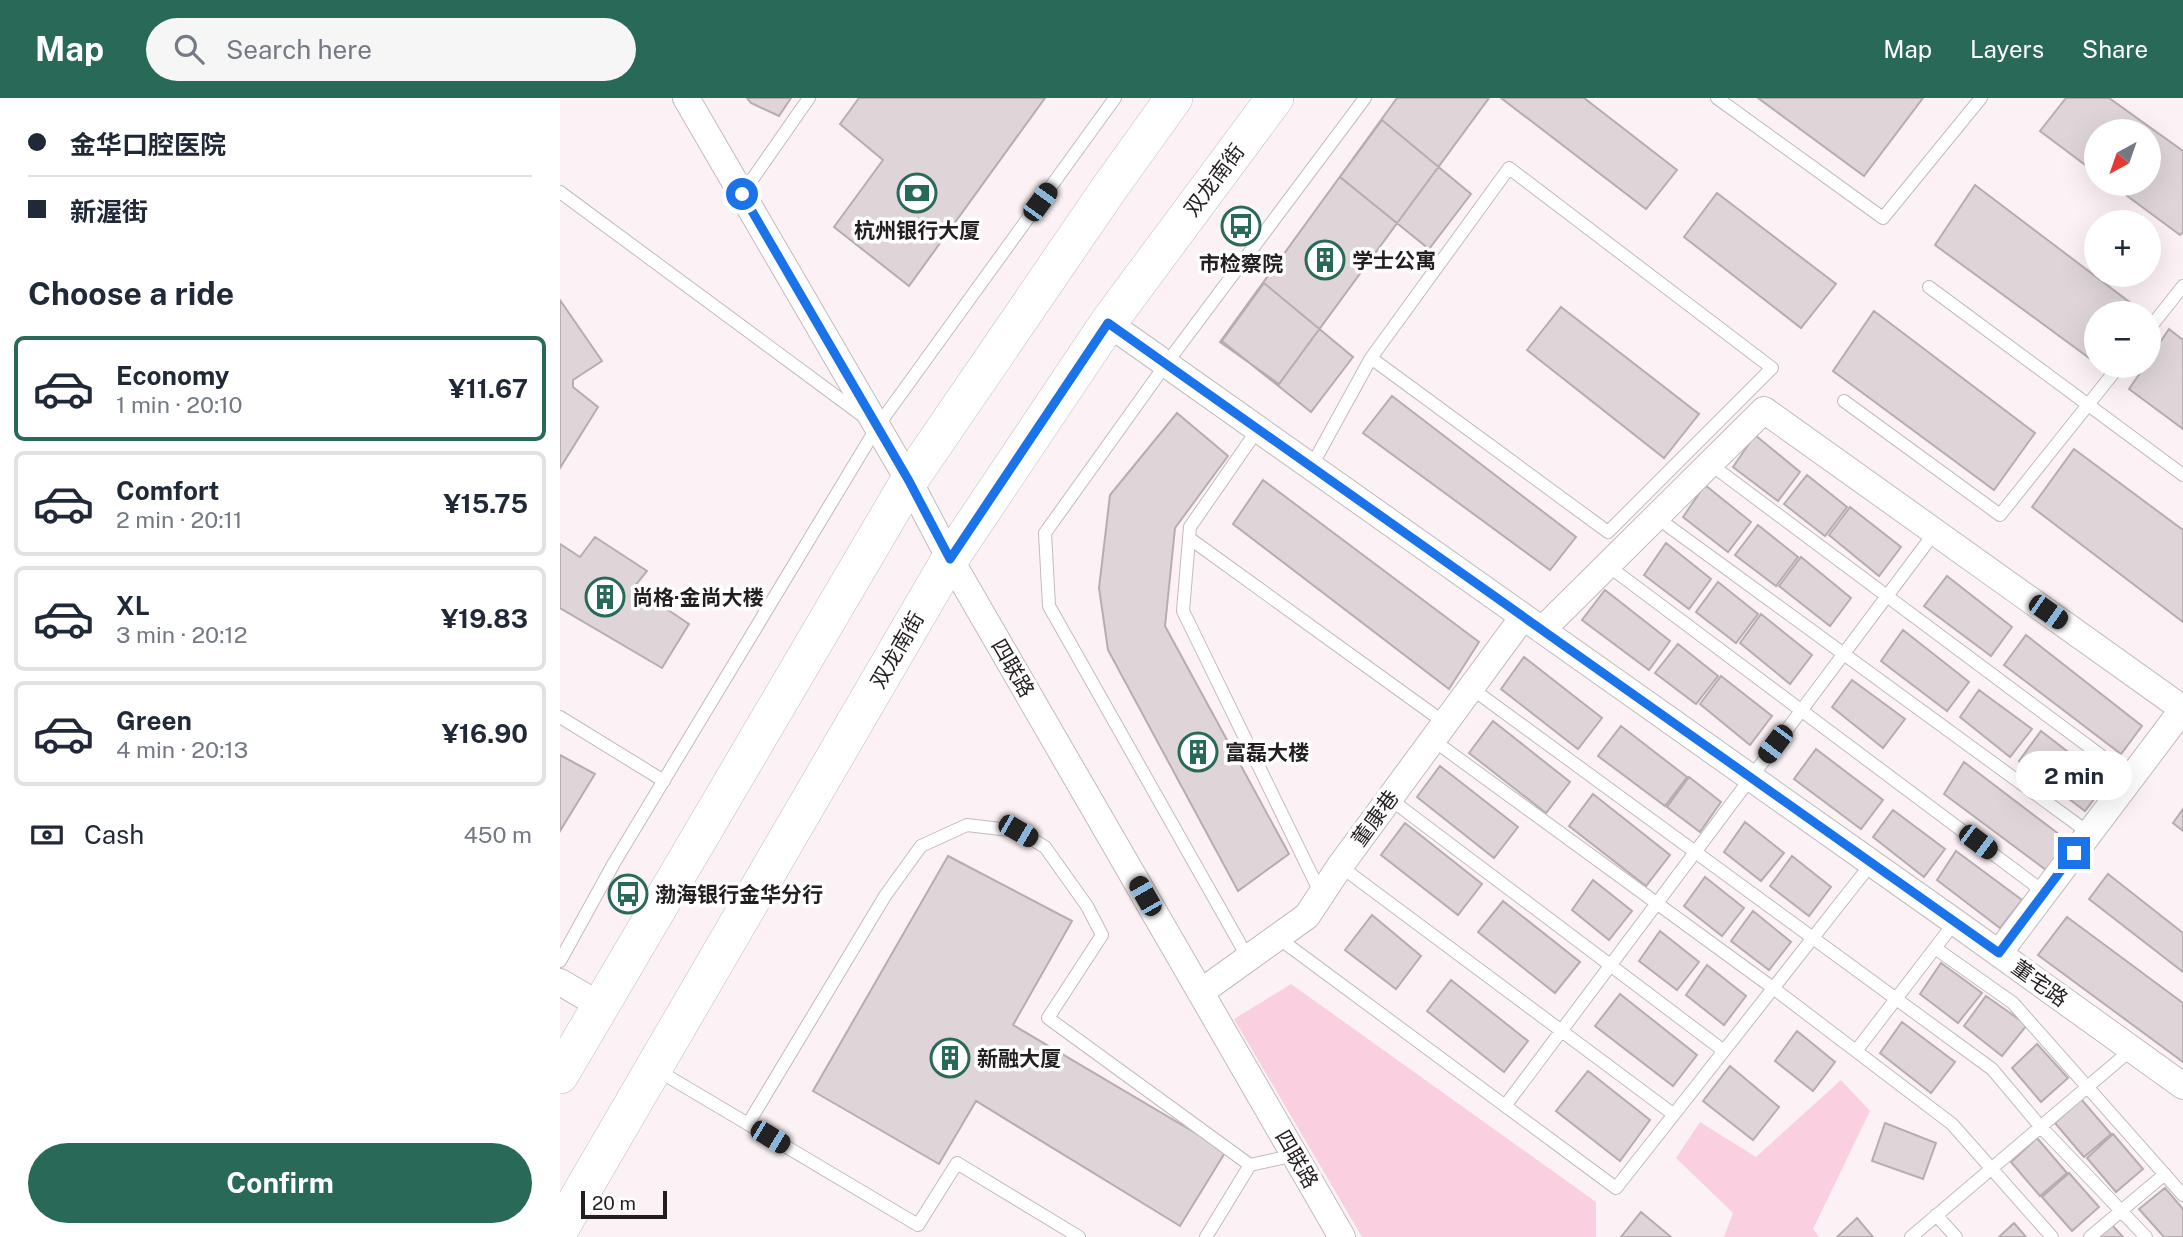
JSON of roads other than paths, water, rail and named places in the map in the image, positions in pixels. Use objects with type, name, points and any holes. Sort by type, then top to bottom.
[{"type":"main road","points":[[560,1075],[909,481],[1174,98]]},
{"type":"main road","name":"双龙南街","points":[[560,1228],[950,559],[1108,323],[1275,98]]},
{"type":"street","name":"四联路","points":[[686,98],[1342,1237]]},
{"type":"street","name":"董宅路","points":[[1108,323],[2183,1086]]},
{"type":"street","name":"董康巷","points":[[1200,992],[1307,916],[1340,866],[1471,688],[1532,624],[1607,565],[1764,410],[1935,532]]},
{"type":"street","points":[[1935,532],[2183,709],[1999,953]]},
{"type":"street","points":[[560,982],[601,1006]]},
{"type":"lane","points":[[742,194],[809,98]]},
{"type":"lane","points":[[560,961],[614,863],[877,427],[1115,98]]},
{"type":"lane","points":[[1248,958],[1049,606],[1045,533],[1166,364],[1365,98]]},
{"type":"lane","points":[[1717,98],[1883,218],[1981,98]]},
{"type":"lane","points":[[1311,467],[1371,358],[1509,168],[1772,368],[1608,532],[1371,358]]},
{"type":"lane","points":[[561,194],[877,427]]},
{"type":"lane","points":[[2161,314],[2183,286]]},
{"type":"lane","points":[[1929,287],[2183,475]]},
{"type":"lane","points":[[1844,401],[2000,514],[2109,378]]},
{"type":"lane","points":[[1258,429],[1190,527],[1183,611],[1321,894]]},
{"type":"lane","points":[[1710,464],[2131,778]]},
{"type":"lane","points":[[1656,517],[2089,833]]},
{"type":"lane","points":[[1505,1106],[1935,532]]},
{"type":"lane","points":[[1189,538],[1656,903],[1952,1124],[2052,1237]]},
{"type":"lane","points":[[1607,565],[2044,892]]},
{"type":"lane","points":[[1471,688],[1992,1069],[2040,1126],[2146,1237]]},
{"type":"lane","points":[[560,717],[664,781]]},
{"type":"lane","points":[[1390,799],[1724,1051]]},
{"type":"lane","points":[[748,1124],[885,896],[920,846],[967,825],[1018,831],[1045,847],[1087,906],[1101,934],[1048,1018],[1250,1165]]},
{"type":"lane","points":[[1277,937],[1616,1188],[1871,864]]},
{"type":"lane","points":[[1340,866],[1674,1114]]},
{"type":"lane","points":[[1856,1051],[1955,922]]},
{"type":"lane","points":[[1935,948],[2013,1003],[2183,1195]]},
{"type":"lane","points":[[1911,1237],[2132,1049]]},
{"type":"lane","points":[[654,1068],[918,1224],[957,1163],[1079,1237]]},
{"type":"lane","points":[[1206,1237],[1250,1165],[1295,1155]]},
{"type":"lane","points":[[2090,1237],[2165,1174]]},
{"type":"lane","points":[[1936,1215],[1956,1237]]},
{"type":"place","name":"杭州银行大厦","points":[[917,193]]},
{"type":"place","name":"市检察院","points":[[1241,226]]},
{"type":"place","name":"学士公寓","points":[[1325,260]]},
{"type":"place","name":"尚格·金尚大楼","points":[[605,597]]},
{"type":"place","name":"富磊大楼","points":[[1198,752]]},
{"type":"place","name":"渤海银行金华分行","points":[[628,894]]},
{"type":"place","name":"新融大厦","points":[[950,1058]]}]
